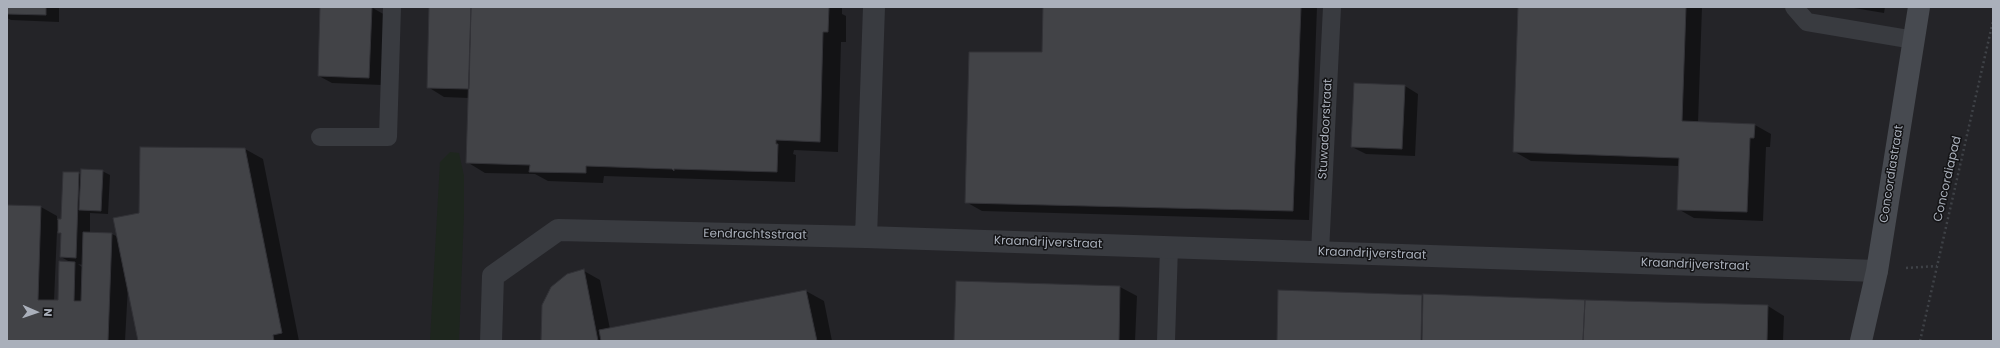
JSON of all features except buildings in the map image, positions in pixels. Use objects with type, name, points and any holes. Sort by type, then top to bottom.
[{"type":"street","points":[[866,238],[874,7]]},
{"type":"street","name":"Concordiastraat","points":[[1861,341],[1877,271],[1919,7]]},
{"type":"street","name":"Eendrachtsstraat","points":[[491,341],[493,276],[558,230],[866,238]]},
{"type":"street","name":"Kraandrijverstraat","points":[[866,238],[1877,271]]},
{"type":"lane","points":[[320,137],[388,137],[392,7]]},
{"type":"lane","name":"Stuwadoorstraat","points":[[1320,252],[1332,7]]},
{"type":"lane","points":[[1794,7],[1808,22],[1914,40]]},
{"type":"lane","points":[[1166,341],[1169,247]]},
{"type":"path","name":"Concordiapad","points":[[1920,341],[1993,21]]},
{"type":"shaded area","points":[[7,7],[1993,7],[1993,341],[7,341]]},
{"type":"shaded area","points":[[450,152],[459,153],[464,176],[459,341],[430,341],[440,162]]}]
